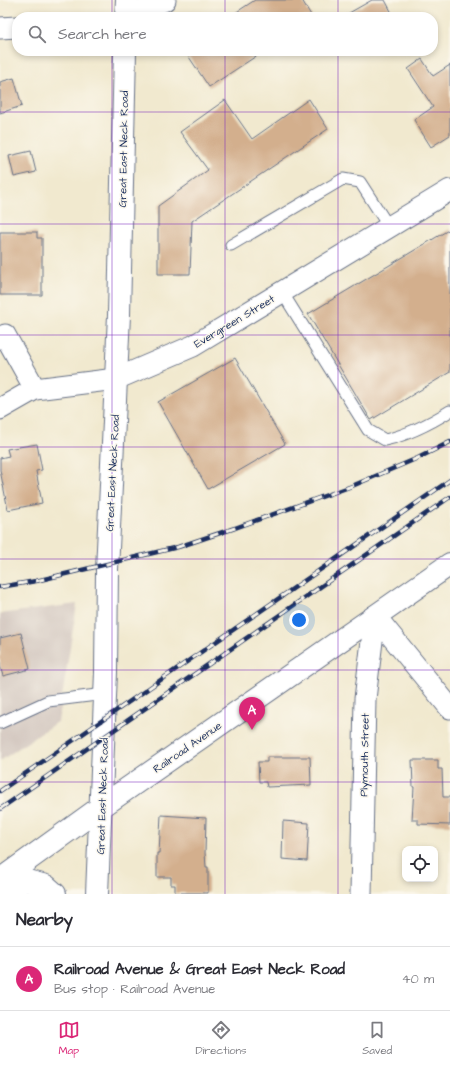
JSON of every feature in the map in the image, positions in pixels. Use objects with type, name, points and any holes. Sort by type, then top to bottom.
[{"type":"main road","points":[[126,12],[127,0]]},
{"type":"main road","name":"Great East Neck Road","points":[[97,894],[106,694],[107,570],[119,314],[125,56]]},
{"type":"main road","name":"Railroad Avenue","points":[[0,880],[101,807],[450,564]]},
{"type":"main road","points":[[0,892],[27,881],[46,886],[56,894]]},
{"type":"street","points":[[137,12],[165,0]]},
{"type":"street","points":[[0,28],[12,27]]},
{"type":"street","name":"Evergreen Street","points":[[0,409],[35,389],[116,379],[193,346],[450,190]]},
{"type":"street","points":[[0,338],[6,335],[35,389]]},
{"type":"street","points":[[375,616],[450,708]]},
{"type":"street","name":"Plymouth Street","points":[[361,894],[365,699],[375,616]]},
{"type":"lane","points":[[231,245],[343,180],[360,182],[389,227]]},
{"type":"lane","points":[[282,292],[368,430],[385,440],[396,438],[450,411]]},
{"type":"lane","points":[[0,723],[48,701],[106,694]]},
{"type":"shaded area","points":[[77,604],[58,721],[0,761],[0,614]]},
{"type":"building","points":[[255,0],[302,0],[309,12],[237,12]]},
{"type":"building","points":[[372,0],[385,0],[391,12],[351,12]]},
{"type":"building","points":[[188,56],[256,56],[209,87]]},
{"type":"building","points":[[422,59],[433,76],[450,65],[450,135],[431,147],[414,120],[433,107],[408,69]]},
{"type":"building","points":[[14,78],[22,106],[0,113],[0,82]]},
{"type":"building","points":[[309,99],[328,129],[192,221],[190,274],[158,274],[158,206],[208,170],[180,132],[225,100],[252,139]]},
{"type":"building","points":[[31,151],[36,172],[14,177],[9,156]]},
{"type":"building","points":[[450,229],[450,372],[371,420],[308,314]]},
{"type":"building","points":[[0,232],[37,232],[37,238],[42,238],[42,295],[0,295]]},
{"type":"building","points":[[235,358],[285,444],[208,489],[158,402]]},
{"type":"building","points":[[37,444],[42,470],[36,471],[42,503],[8,510],[0,470],[0,458],[9,456],[7,449]]},
{"type":"building","points":[[21,633],[30,669],[3,676],[0,666],[0,638]]},
{"type":"building","points":[[267,757],[310,757],[311,785],[267,787],[266,782],[259,782],[258,762],[267,762]]},
{"type":"building","points":[[412,760],[438,760],[438,769],[442,769],[443,797],[450,797],[450,825],[418,824],[418,820],[412,820],[414,787]]},
{"type":"building","points":[[161,815],[206,818],[205,853],[206,867],[208,867],[208,893],[175,893],[175,885],[171,885],[171,877],[157,877],[157,853],[159,853]]},
{"type":"building","points":[[283,821],[309,823],[307,861],[282,859]]},
{"type":"railway","points":[[0,587],[36,581],[178,547],[352,486],[418,458],[450,442]]},
{"type":"railway","points":[[0,791],[450,480]]},
{"type":"railway","points":[[0,809],[450,497]]},
{"type":"place","name":"Railroad Avenue & Great East Neck Road","points":[[252,730]]}]
